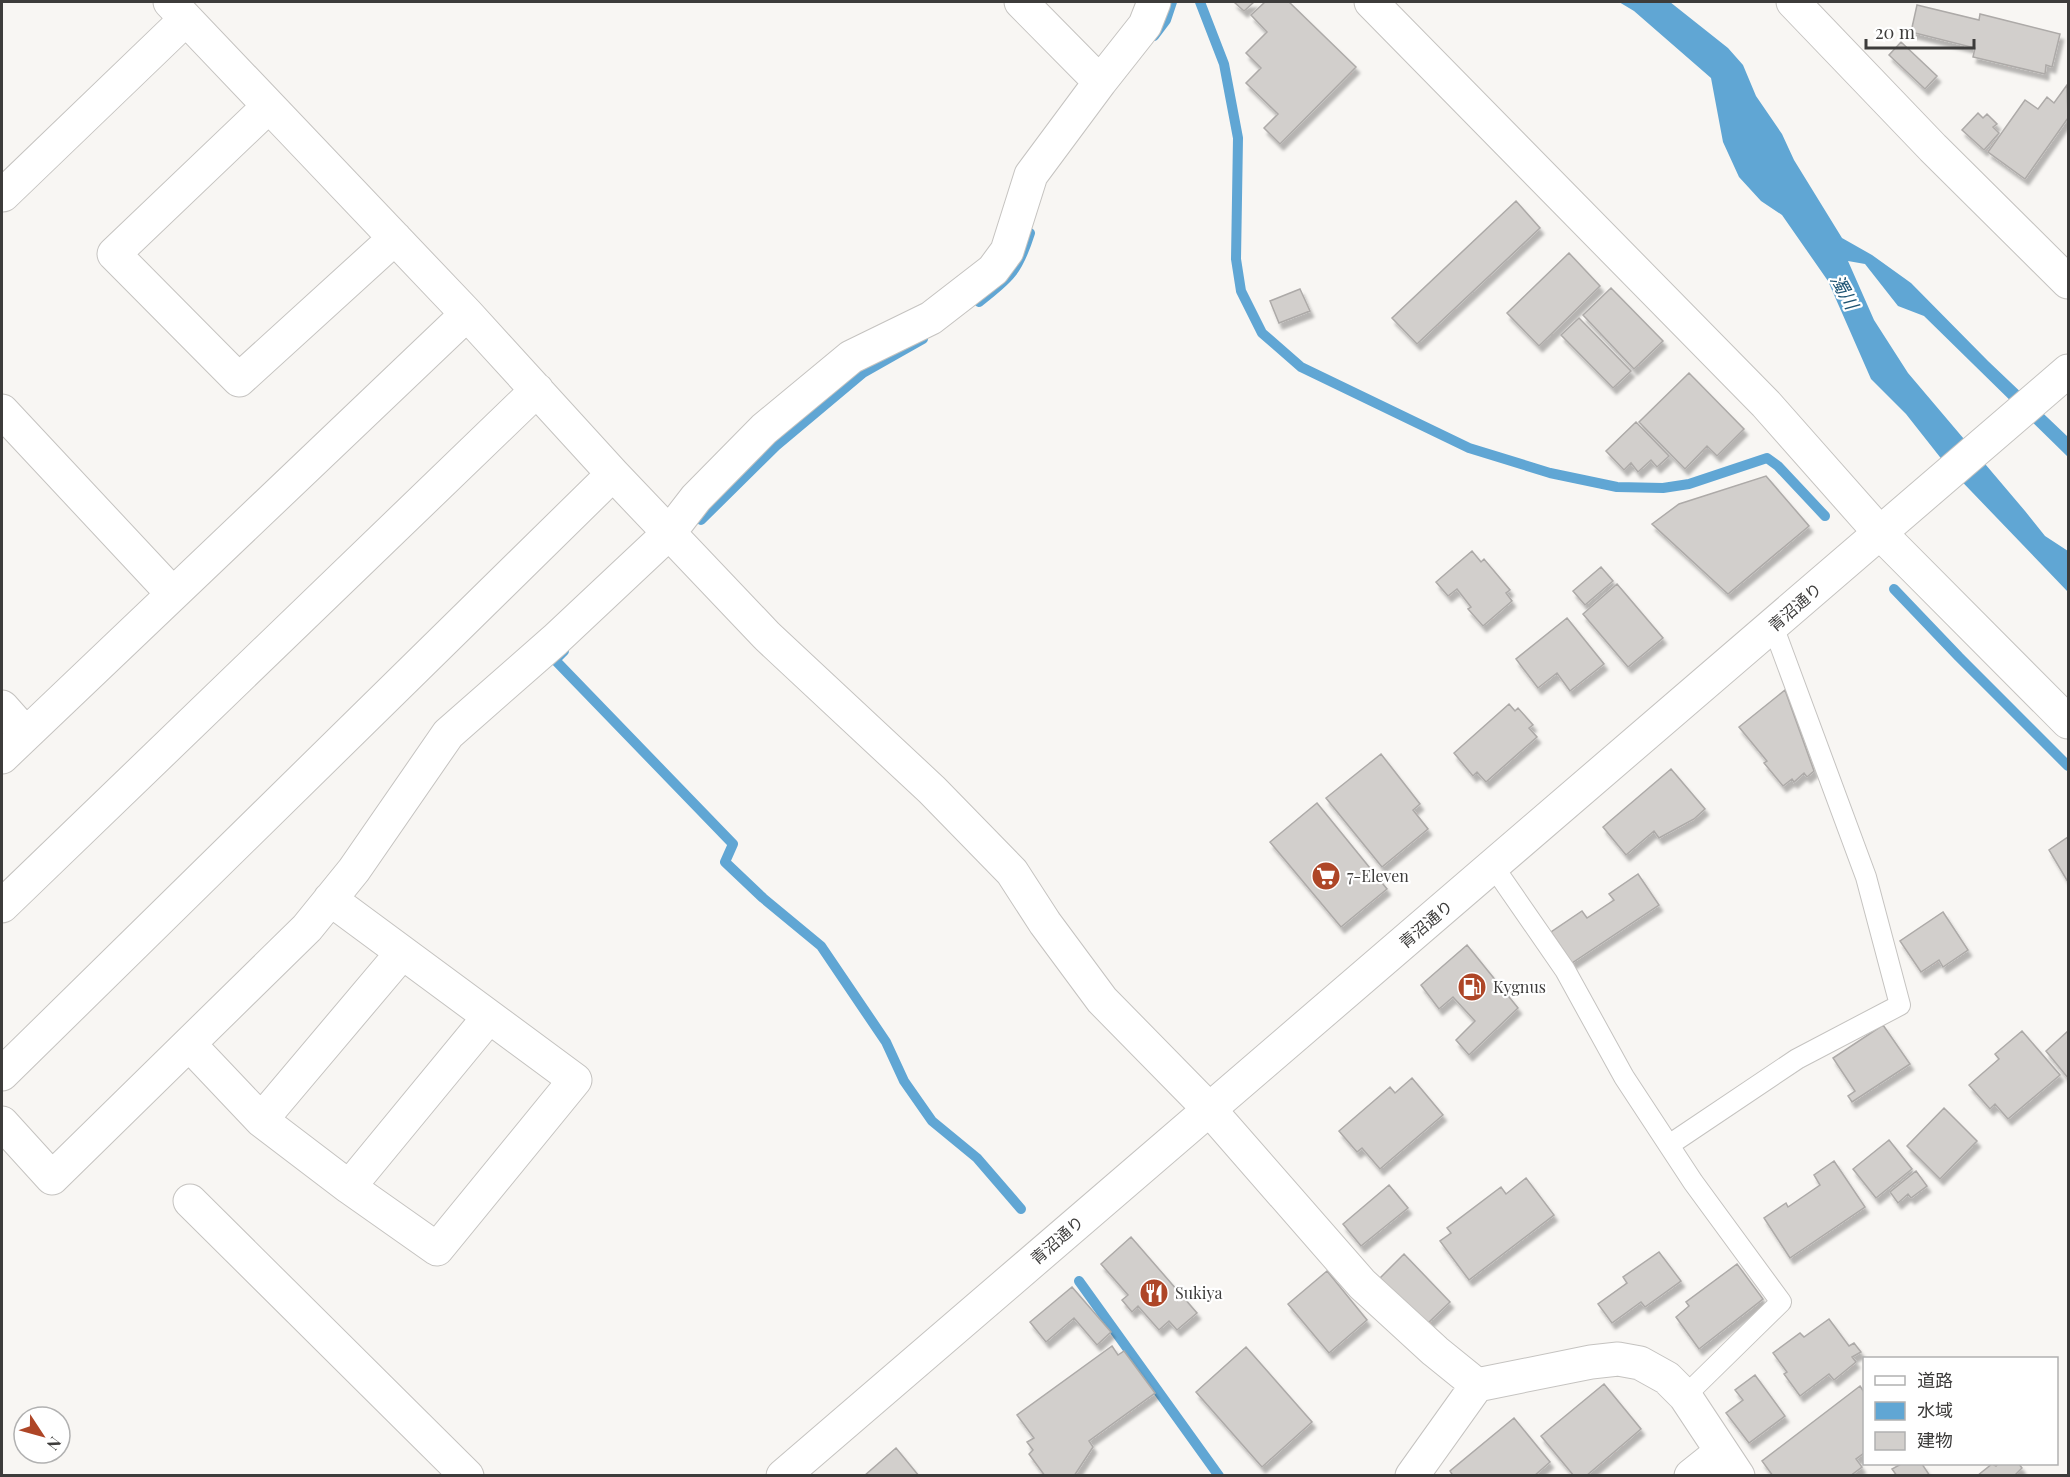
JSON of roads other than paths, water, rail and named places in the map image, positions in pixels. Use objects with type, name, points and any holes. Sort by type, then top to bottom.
[{"type":"street","points":[[1021,2],[1100,82]]},
{"type":"street","points":[[2,1123],[52,1178],[307,928],[354,870],[448,734],[555,640],[669,533],[696,498],[764,429],[851,357],[931,318],[993,270],[1007,251],[1030,175],[1145,25],[1154,2]]},
{"type":"street","points":[[1371,2],[1888,528],[2068,722]]},
{"type":"street","points":[[1793,2],[1933,148],[2068,282]]},
{"type":"street","points":[[3,195],[178,10],[467,314],[613,474],[767,636],[932,790],[1012,872],[1045,923],[1102,1000],[1209,1109],[1362,1284],[1435,1351],[1477,1385]]},
{"type":"street","points":[[269,106],[114,254],[239,380],[395,238]]},
{"type":"street","points":[[2,757],[467,314]]},
{"type":"street","name":"青沼通り","points":[[783,1476],[2068,371]]},
{"type":"street","points":[[2,906],[537,390]]},
{"type":"street","points":[[2,411],[173,594]]},
{"type":"street","points":[[2,1074],[613,474]]},
{"type":"street","points":[[2,707],[26,734]]},
{"type":"street","points":[[189,1044],[261,1120],[349,1187],[437,1249],[575,1080],[330,899]]},
{"type":"street","points":[[261,1120],[402,953]]},
{"type":"street","points":[[349,1187],[489,1017]]},
{"type":"street","points":[[190,1201],[467,1476]]},
{"type":"street","points":[[1416,1474],[1477,1385],[1618,1359],[1640,1363],[1667,1378],[1685,1396],[1730,1464],[1691,1476]]},
{"type":"lane","points":[[1669,1145],[1797,1059],[1900,1005],[1866,877],[1773,626]]},
{"type":"lane","points":[[1493,866],[1565,970],[1624,1077],[1693,1182],[1781,1302],[1685,1396]]},
{"type":"water","name":"濁川","points":[[1619,2],[1670,2],[1728,48],[1743,65],[1756,96],[1782,134],[1794,160],[1842,238],[1872,255],[1911,283],[2068,437],[2068,457],[1924,316],[1898,306],[1865,264],[1848,261],[1874,320],[1908,373],[2045,536],[2068,551],[2068,592],[1947,466],[1906,414],[1871,379],[1828,281],[1782,215],[1761,201],[1739,177],[1723,142],[1711,78],[1634,11]]},
{"type":"waterway","points":[[1154,36],[1166,20],[1172,2]]},
{"type":"waterway","points":[[1200,2],[1224,64],[1238,138],[1236,259],[1241,291],[1262,333],[1301,367],[1469,448],[1550,473],[1617,487],[1663,488],[1689,484],[1767,458],[1778,466],[1825,516]]},
{"type":"waterway","points":[[979,302],[1012,273],[1030,233]]},
{"type":"waterway","points":[[701,520],[776,446],[863,373],[923,339]]},
{"type":"waterway","points":[[1894,589],[2068,766]]},
{"type":"waterway","points":[[564,651],[555,660],[733,844],[725,862],[763,898],[821,946],[886,1042],[904,1081],[932,1121],[977,1158],[1021,1209]]},
{"type":"waterway","points":[[1079,1281],[1219,1476]]},
{"type":"place","name":"7-Eleven","points":[[1326,876]]},
{"type":"place","name":"Kygnus","points":[[1472,987]]},
{"type":"place","name":"Sukiya","points":[[1154,1293]]}]
